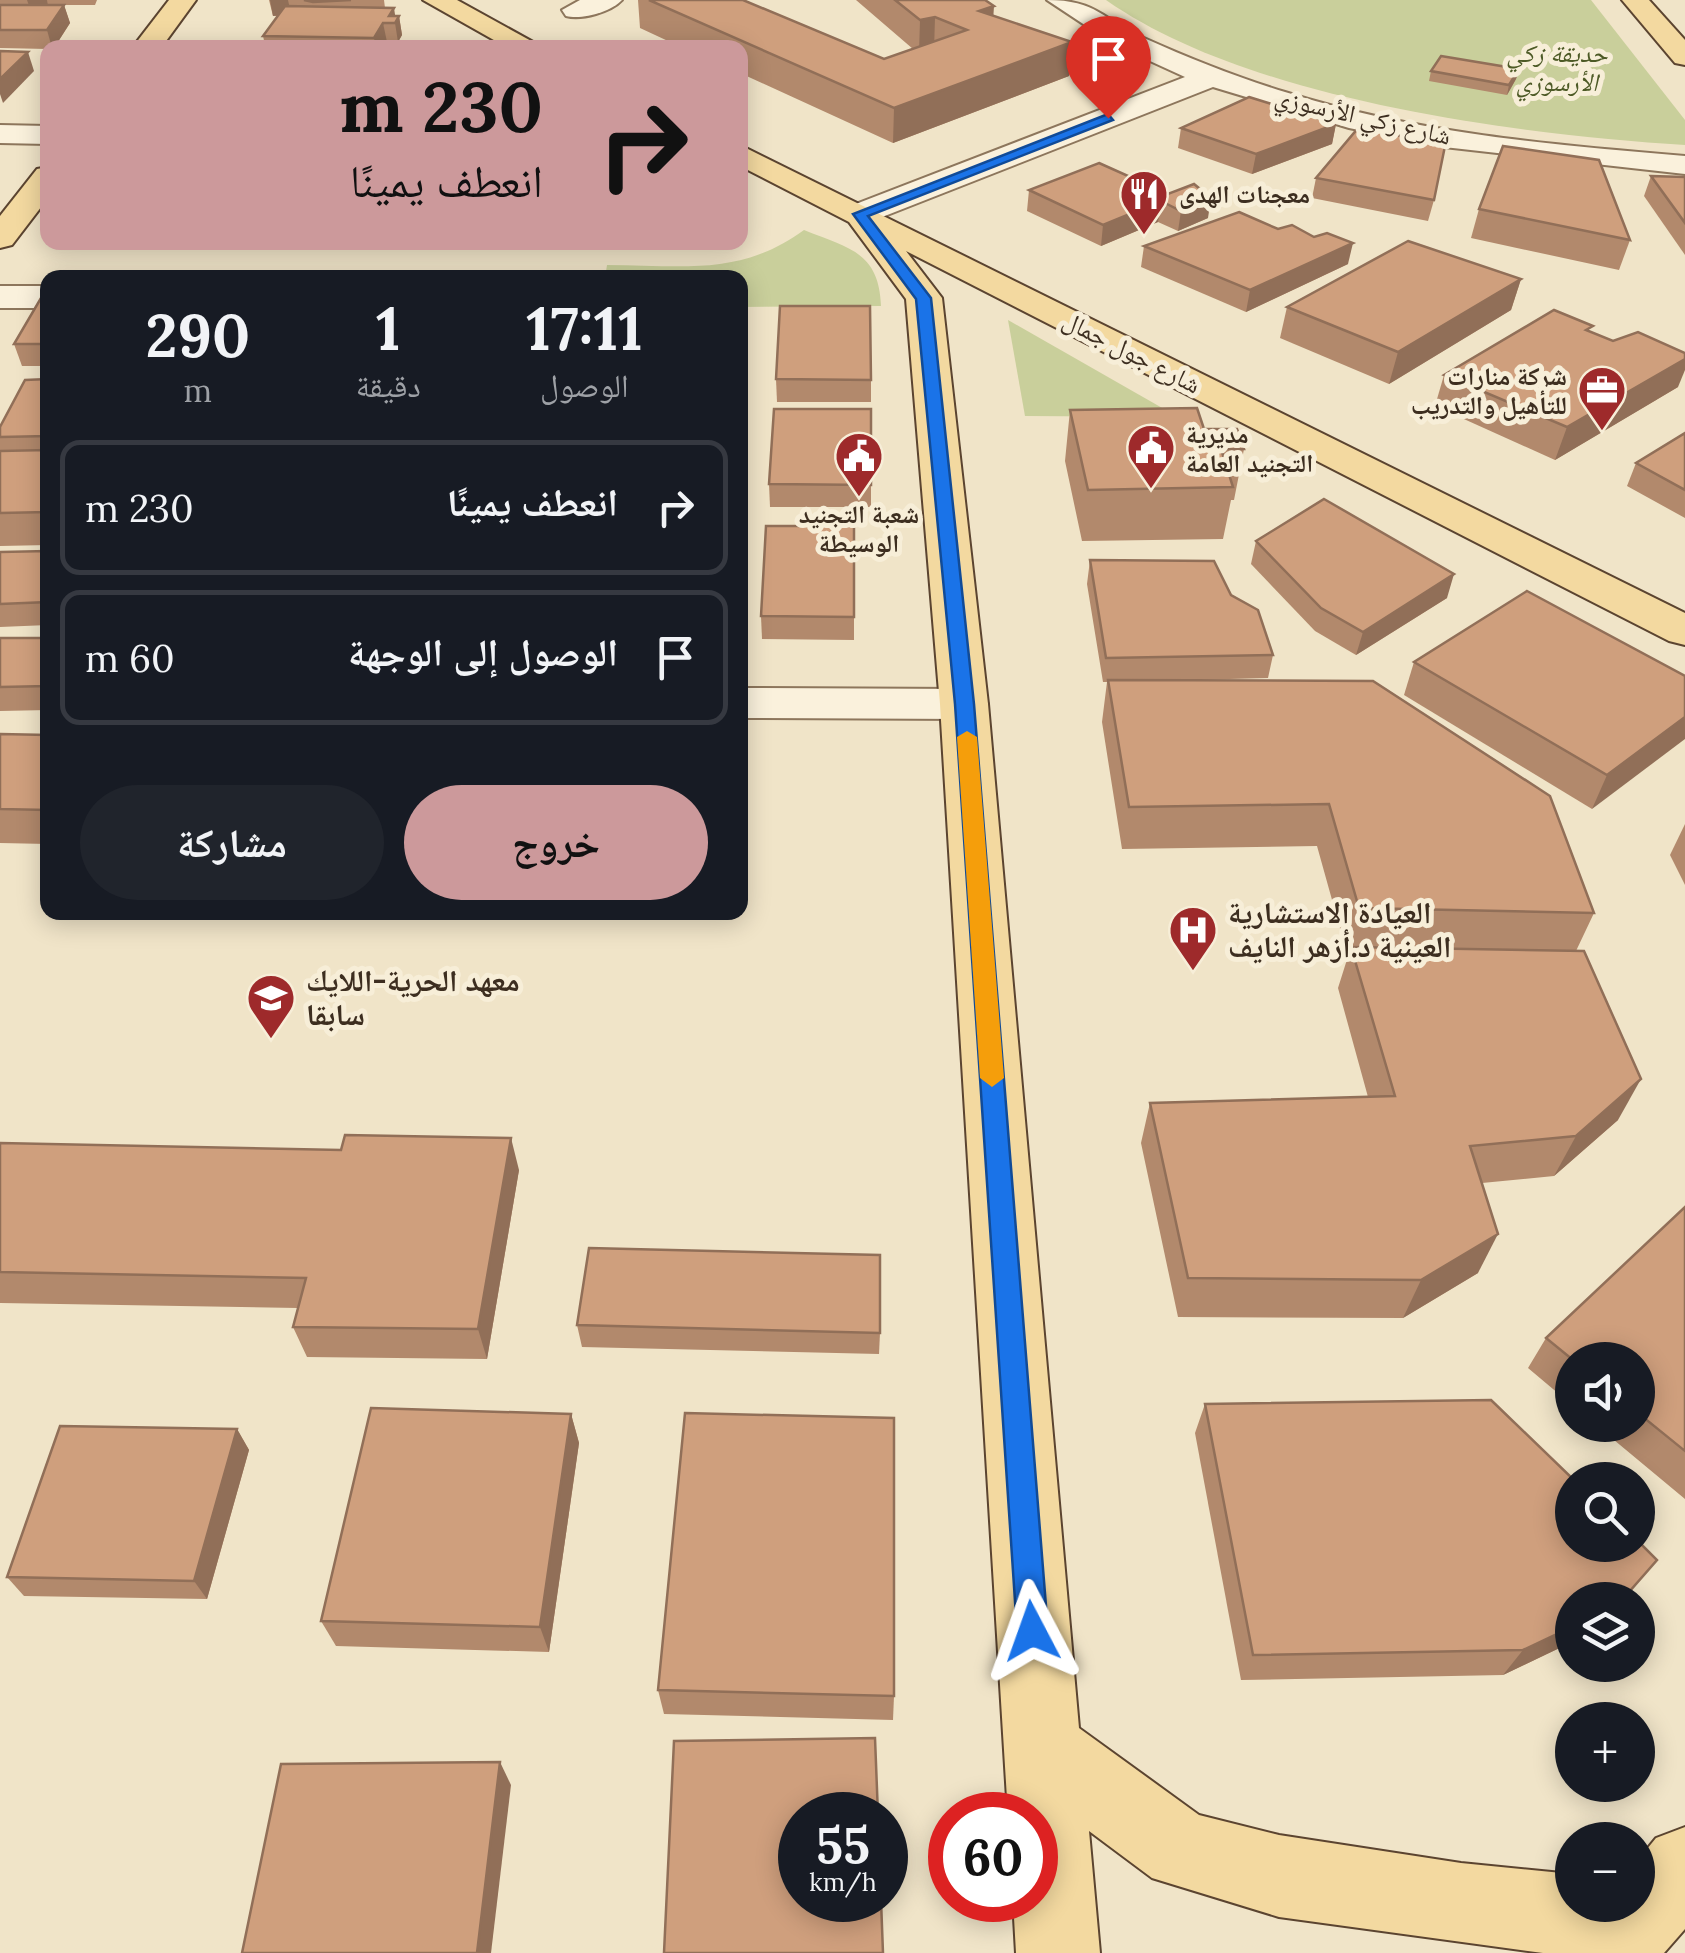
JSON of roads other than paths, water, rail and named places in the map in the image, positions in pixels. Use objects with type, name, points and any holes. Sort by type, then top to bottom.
[{"type":"main road","points":[[152,40],[183,0]]},
{"type":"main road","points":[[436,0],[514,40]]},
{"type":"main road","points":[[1635,0],[1685,58]]},
{"type":"main road","name":"شارع جول جمال","points":[[748,158],[1685,631]]},
{"type":"main road","points":[[0,238],[40,186]]},
{"type":"main road","points":[[860,214],[924,298],[964,704],[1058,1953]]},
{"type":"main road","points":[[1041,1747],[1180,1850],[1279,1876],[1424,1899],[1555,1908]]},
{"type":"street","points":[[575,10],[609,0]]},
{"type":"street","name":"شارع زكي الأرسوزي","points":[[1060,0],[1120,36],[1215,76],[1320,109],[1459,139],[1685,165]]},
{"type":"street","points":[[860,214],[1215,76]]},
{"type":"street","points":[[0,134],[40,134]]},
{"type":"street","points":[[0,296],[40,296]]},
{"type":"street","points":[[748,703],[964,704]]},
{"type":"place","name":"معجنات الهدى","points":[[1144,236]]},
{"type":"place","name":"شركة منارات للتأهيل والتدريب","points":[[1602,432]]},
{"type":"place","name":"مديرية التجنيد العامة","points":[[1151,490]]},
{"type":"place","name":"شعبة التجنيد الوسيطة","points":[[859,498]]},
{"type":"place","name":"العيادة الاستشارية العينية د.أزهر النايف","points":[[1193,972]]},
{"type":"place","name":"معهد الحرية-اللايك سابقا","points":[[271,1040]]},
{"type":"park label","name":"حديقة زكي الأرسوزي","points":[[1557,68]]}]
